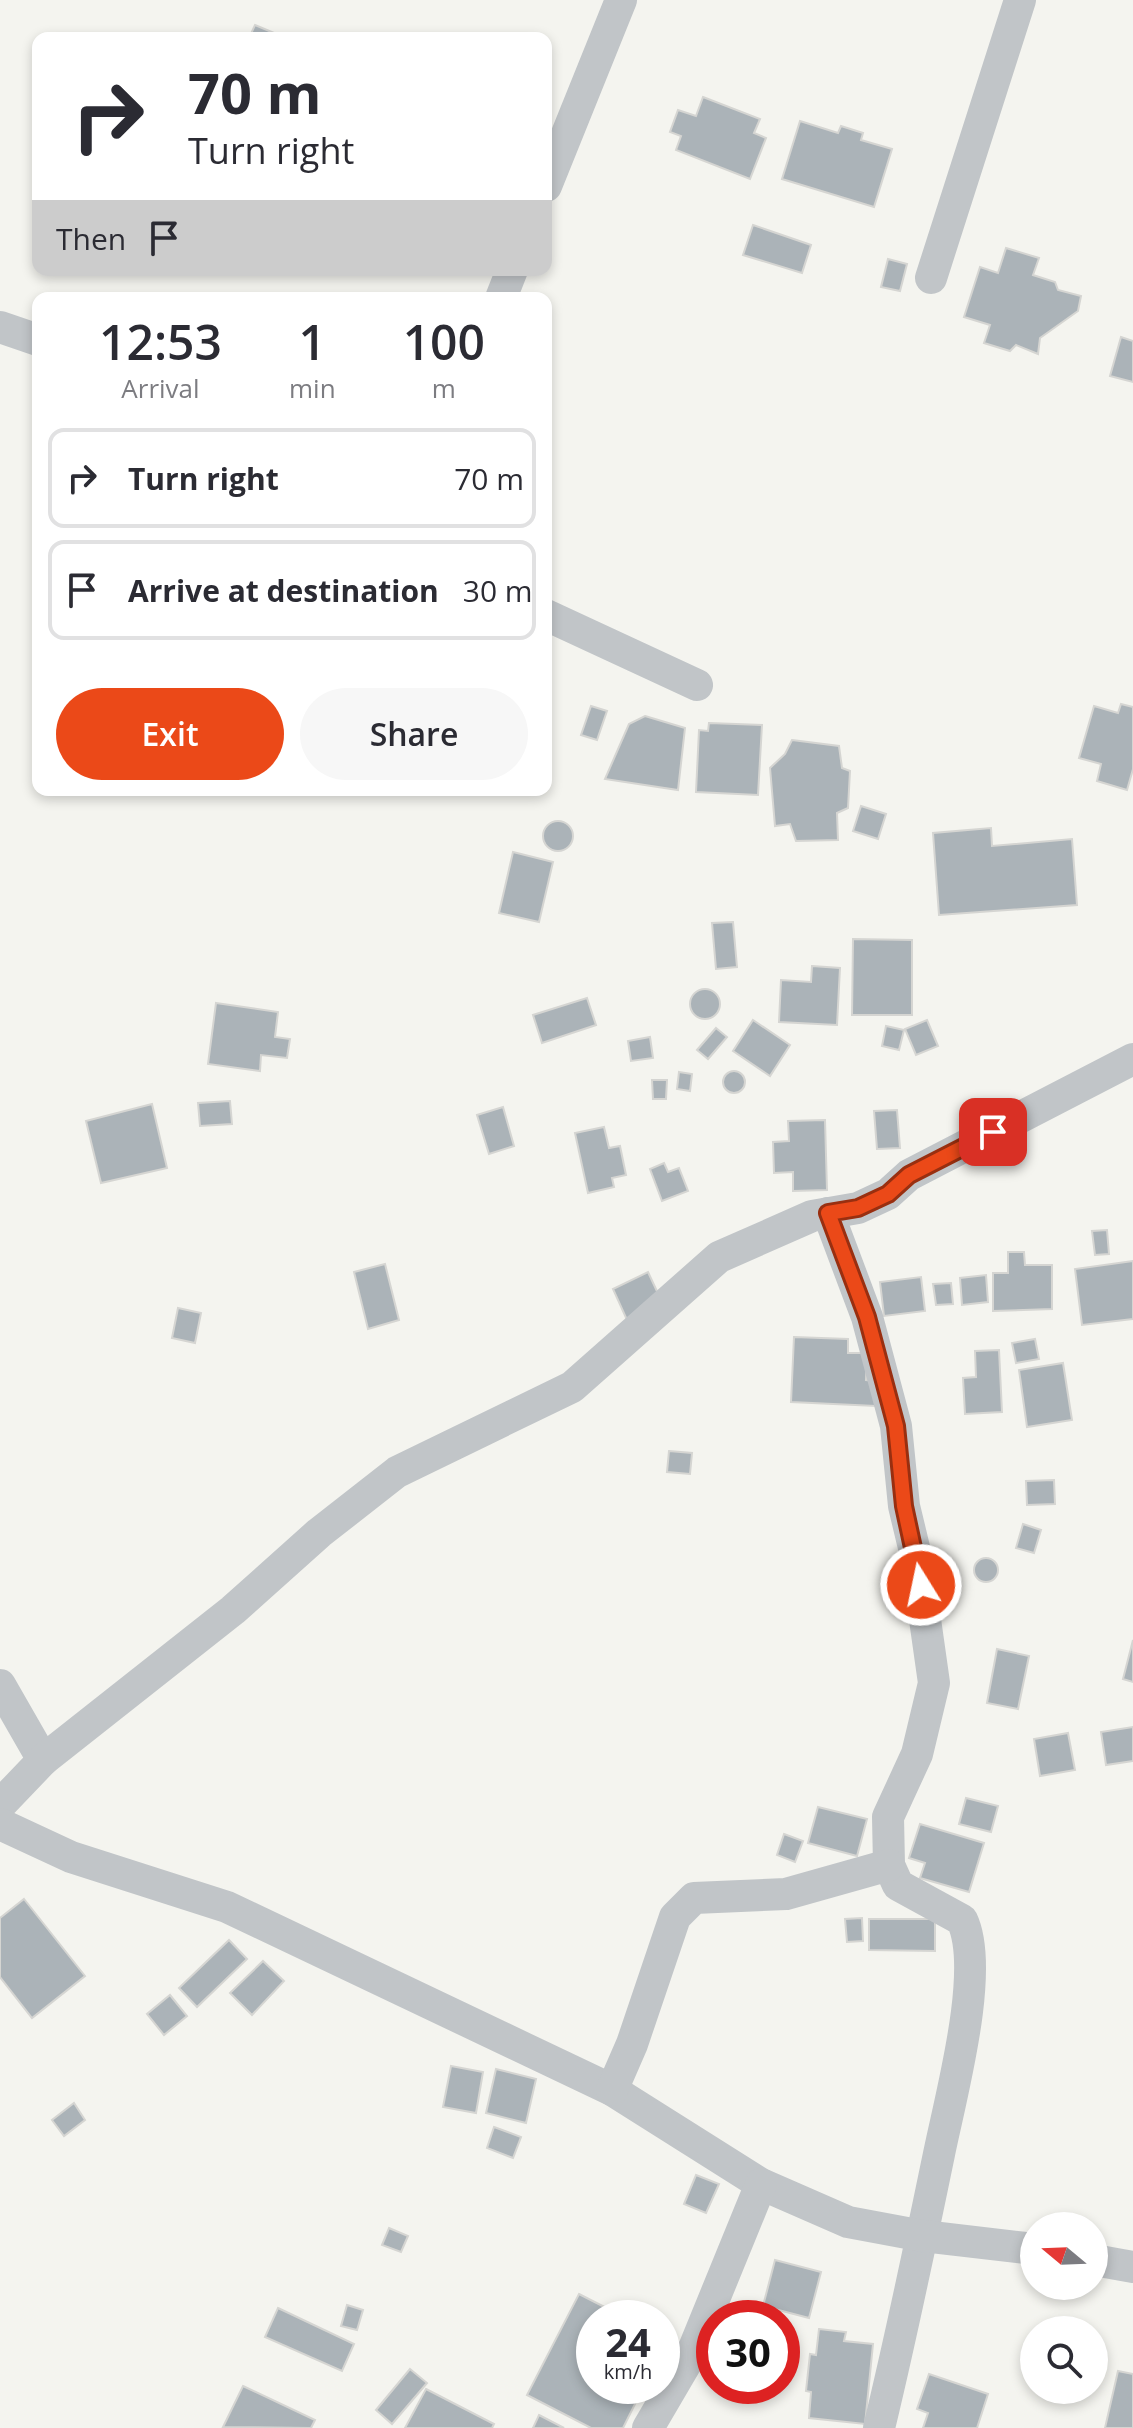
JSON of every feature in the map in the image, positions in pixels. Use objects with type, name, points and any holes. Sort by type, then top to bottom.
[{"type":"street","points":[[552,171],[621,0]]},
{"type":"street","points":[[931,278],[1020,0]]},
{"type":"street","points":[[0,327],[32,338]]},
{"type":"street","points":[[552,618],[697,685]]},
{"type":"street","points":[[0,1805],[43,1760],[233,1610],[319,1533],[397,1472],[572,1387],[719,1257],[812,1216],[858,1208],[888,1194],[909,1175],[1133,1059]]},
{"type":"street","points":[[828,1213],[867,1317],[896,1426],[904,1506],[918,1571],[934,1683],[917,1754],[888,1817],[889,1865],[898,1885],[955,1915],[965,1927],[969,1971],[966,2025],[923,2236],[879,2428]]},
{"type":"street","points":[[0,1685],[43,1760]]},
{"type":"street","points":[[0,1824],[71,1857],[227,1907],[612,2090],[761,2184],[848,2222],[923,2236],[1020,2247]]},
{"type":"street","points":[[612,2090],[632,2044],[675,1917],[682,1907],[694,1898],[786,1894],[889,1865]]},
{"type":"street","points":[[648,2428],[692,2353],[761,2184]]},
{"type":"street","points":[[1108,2263],[1133,2267]]},
{"type":"building","points":[[255,25],[272,32],[252,32]]},
{"type":"building","points":[[703,97],[760,119],[754,133],[766,138],[750,179],[676,150],[681,136],[670,132],[678,110],[696,116]]},
{"type":"building","points":[[800,121],[838,133],[841,126],[863,133],[861,140],[892,149],[874,207],[782,179]]},
{"type":"building","points":[[753,225],[811,245],[802,273],[743,255]]},
{"type":"building","points":[[1006,248],[1039,258],[1033,275],[1055,282],[1058,290],[1081,296],[1078,311],[1040,338],[1038,354],[1016,345],[1010,351],[984,343],[990,325],[964,317],[980,267],[998,273]]},
{"type":"building","points":[[888,259],[907,264],[900,291],[881,287]]},
{"type":"building","points":[[1121,337],[1133,341],[1133,382],[1110,376]]},
{"type":"building","points":[[1121,704],[1133,707],[1133,769],[1127,790],[1097,781],[1101,764],[1079,758],[1094,706],[1118,713]]},
{"type":"building","points":[[591,706],[607,711],[597,740],[581,735]]},
{"type":"building","points":[[645,716],[685,728],[678,790],[605,779],[629,724]]},
{"type":"building","points":[[709,723],[762,725],[758,795],[696,792],[699,730],[708,731]]},
{"type":"building","points":[[792,740],[839,746],[842,768],[850,771],[848,808],[837,813],[838,840],[796,841],[790,824],[775,826],[770,768],[785,754]]},
{"type":"building","points":[[861,806],[886,814],[878,839],[853,831]]},
{"type":"building","points":[[558,821],[569,825],[573,836],[569,847],[558,851],[547,847],[543,836],[547,825]]},
{"type":"building","points":[[991,828],[992,846],[1072,839],[1077,905],[939,915],[933,833]]},
{"type":"building","points":[[513,852],[553,862],[539,922],[499,913]]},
{"type":"building","points":[[733,922],[737,967],[716,969],[712,923]]},
{"type":"building","points":[[853,939],[912,940],[912,1015],[852,1015]]},
{"type":"building","points":[[812,966],[840,968],[837,1025],[779,1022],[781,980],[811,982]]},
{"type":"building","points":[[705,989],[716,993],[720,1004],[716,1015],[705,1019],[694,1015],[690,1004],[694,993]]},
{"type":"building","points":[[587,998],[596,1025],[542,1043],[533,1015]]},
{"type":"building","points":[[216,1003],[278,1012],[275,1037],[290,1039],[287,1058],[261,1055],[260,1071],[208,1064]]},
{"type":"building","points":[[753,1020],[790,1045],[770,1076],[733,1051]]},
{"type":"building","points":[[927,1020],[938,1046],[916,1055],[905,1029]]},
{"type":"building","points":[[886,1026],[904,1030],[899,1050],[882,1046]]},
{"type":"building","points":[[716,1028],[727,1037],[708,1059],[697,1050]]},
{"type":"building","points":[[650,1037],[653,1058],[631,1061],[628,1041]]},
{"type":"building","points":[[734,1071],[742,1074],[745,1082],[742,1090],[734,1093],[726,1090],[723,1082],[726,1074]]},
{"type":"building","points":[[679,1072],[692,1074],[690,1091],[677,1089]]},
{"type":"building","points":[[652,1080],[667,1080],[666,1099],[653,1099]]},
{"type":"building","points":[[230,1101],[232,1124],[200,1126],[198,1103]]},
{"type":"building","points":[[152,1104],[167,1168],[101,1183],[86,1121]]},
{"type":"building","points":[[503,1107],[514,1146],[489,1154],[477,1115]]},
{"type":"building","points":[[897,1110],[900,1148],[877,1149],[874,1111]]},
{"type":"building","points":[[825,1120],[827,1190],[793,1191],[793,1172],[774,1173],[773,1142],[789,1141],[788,1121]]},
{"type":"building","points":[[604,1127],[609,1148],[620,1146],[626,1175],[612,1178],[614,1187],[588,1193],[575,1133]]},
{"type":"building","points":[[664,1163],[668,1172],[679,1168],[688,1191],[662,1201],[650,1169]]},
{"type":"building","points":[[1107,1230],[1109,1254],[1095,1255],[1092,1231]]},
{"type":"building","points":[[1008,1252],[1024,1252],[1025,1265],[1052,1265],[1052,1309],[993,1311],[993,1273],[1008,1273]]},
{"type":"building","points":[[1133,1261],[1133,1319],[1082,1325],[1075,1269]]},
{"type":"building","points":[[385,1264],[399,1320],[368,1329],[354,1272]]},
{"type":"building","points":[[648,1272],[662,1302],[627,1320],[613,1289]]},
{"type":"building","points":[[986,1275],[988,1302],[962,1305],[960,1278]]},
{"type":"building","points":[[921,1277],[925,1311],[884,1316],[880,1282]]},
{"type":"building","points":[[951,1283],[953,1304],[936,1305],[933,1284]]},
{"type":"building","points":[[178,1308],[201,1313],[195,1343],[172,1338]]},
{"type":"building","points":[[794,1337],[848,1339],[848,1353],[867,1353],[866,1380],[877,1381],[876,1406],[791,1402]]},
{"type":"building","points":[[1035,1339],[1039,1359],[1016,1363],[1012,1343]]},
{"type":"building","points":[[999,1350],[1002,1412],[965,1414],[963,1378],[976,1377],[975,1351]]},
{"type":"building","points":[[1063,1363],[1072,1420],[1027,1427],[1019,1370]]},
{"type":"building","points":[[669,1451],[692,1453],[690,1474],[667,1472]]},
{"type":"building","points":[[1054,1480],[1055,1504],[1027,1505],[1026,1481]]},
{"type":"building","points":[[1023,1524],[1041,1530],[1034,1553],[1016,1548]]},
{"type":"building","points":[[986,1558],[995,1561],[998,1570],[995,1579],[986,1582],[977,1579],[974,1570],[977,1561]]},
{"type":"building","points":[[1133,1640],[1133,1682],[1123,1679]]},
{"type":"building","points":[[997,1649],[1029,1656],[1018,1709],[987,1703]]},
{"type":"building","points":[[1133,1727],[1133,1761],[1106,1765],[1101,1732]]},
{"type":"building","points":[[1068,1733],[1075,1770],[1040,1776],[1034,1739]]},
{"type":"building","points":[[966,1798],[998,1806],[991,1832],[959,1824]]},
{"type":"building","points":[[818,1807],[867,1819],[857,1856],[808,1843]]},
{"type":"building","points":[[920,1824],[984,1843],[969,1892],[920,1878],[925,1863],[909,1858]]},
{"type":"building","points":[[784,1834],[803,1841],[795,1862],[777,1855]]},
{"type":"building","points":[[24,1899],[85,1976],[32,2018],[0,1977],[0,1918]]},
{"type":"building","points":[[862,1918],[863,1941],[847,1942],[845,1919]]},
{"type":"building","points":[[869,1919],[935,1919],[935,1951],[869,1950]]},
{"type":"building","points":[[229,1940],[247,1959],[197,2007],[179,1988]]},
{"type":"building","points":[[263,1961],[284,1981],[252,2015],[230,1993]]},
{"type":"building","points":[[170,1995],[187,2016],[164,2035],[147,2014]]},
{"type":"building","points":[[451,2066],[483,2072],[476,2113],[443,2107]]},
{"type":"building","points":[[496,2069],[536,2079],[526,2123],[486,2113]]},
{"type":"building","points":[[74,2103],[85,2120],[64,2136],[52,2120]]},
{"type":"building","points":[[494,2127],[521,2137],[513,2158],[487,2148]]},
{"type":"building","points":[[696,2175],[719,2184],[706,2213],[684,2204]]},
{"type":"building","points":[[389,2228],[408,2236],[401,2252],[382,2245]]},
{"type":"building","points":[[775,2260],[821,2272],[809,2318],[800,2316],[800,2300],[765,2300]]},
{"type":"building","points":[[579,2294],[591,2300],[576,2300],[576,2404],[635,2404],[623,2428],[591,2428],[527,2395]]},
{"type":"building","points":[[347,2305],[363,2310],[357,2330],[341,2326]]},
{"type":"building","points":[[278,2308],[354,2344],[342,2371],[265,2337]]},
{"type":"building","points":[[819,2329],[846,2332],[844,2341],[873,2344],[865,2424],[809,2418],[811,2392],[806,2391],[810,2354],[816,2355]]},
{"type":"building","points":[[410,2369],[427,2383],[392,2424],[376,2410]]},
{"type":"building","points":[[1118,2371],[1133,2374],[1133,2428],[1105,2428]]},
{"type":"building","points":[[929,2374],[988,2394],[977,2428],[923,2428],[928,2413],[917,2409]]},
{"type":"building","points":[[243,2386],[315,2420],[311,2428],[223,2427]]},
{"type":"building","points":[[426,2389],[494,2424],[492,2428],[405,2428]]},
{"type":"building","points":[[539,2415],[564,2428],[533,2428]]},
{"type":"route","points":[[921,1585],[904,1506],[896,1426],[867,1317],[828,1213],[858,1208],[888,1194],[909,1175],[993,1132]]}]
